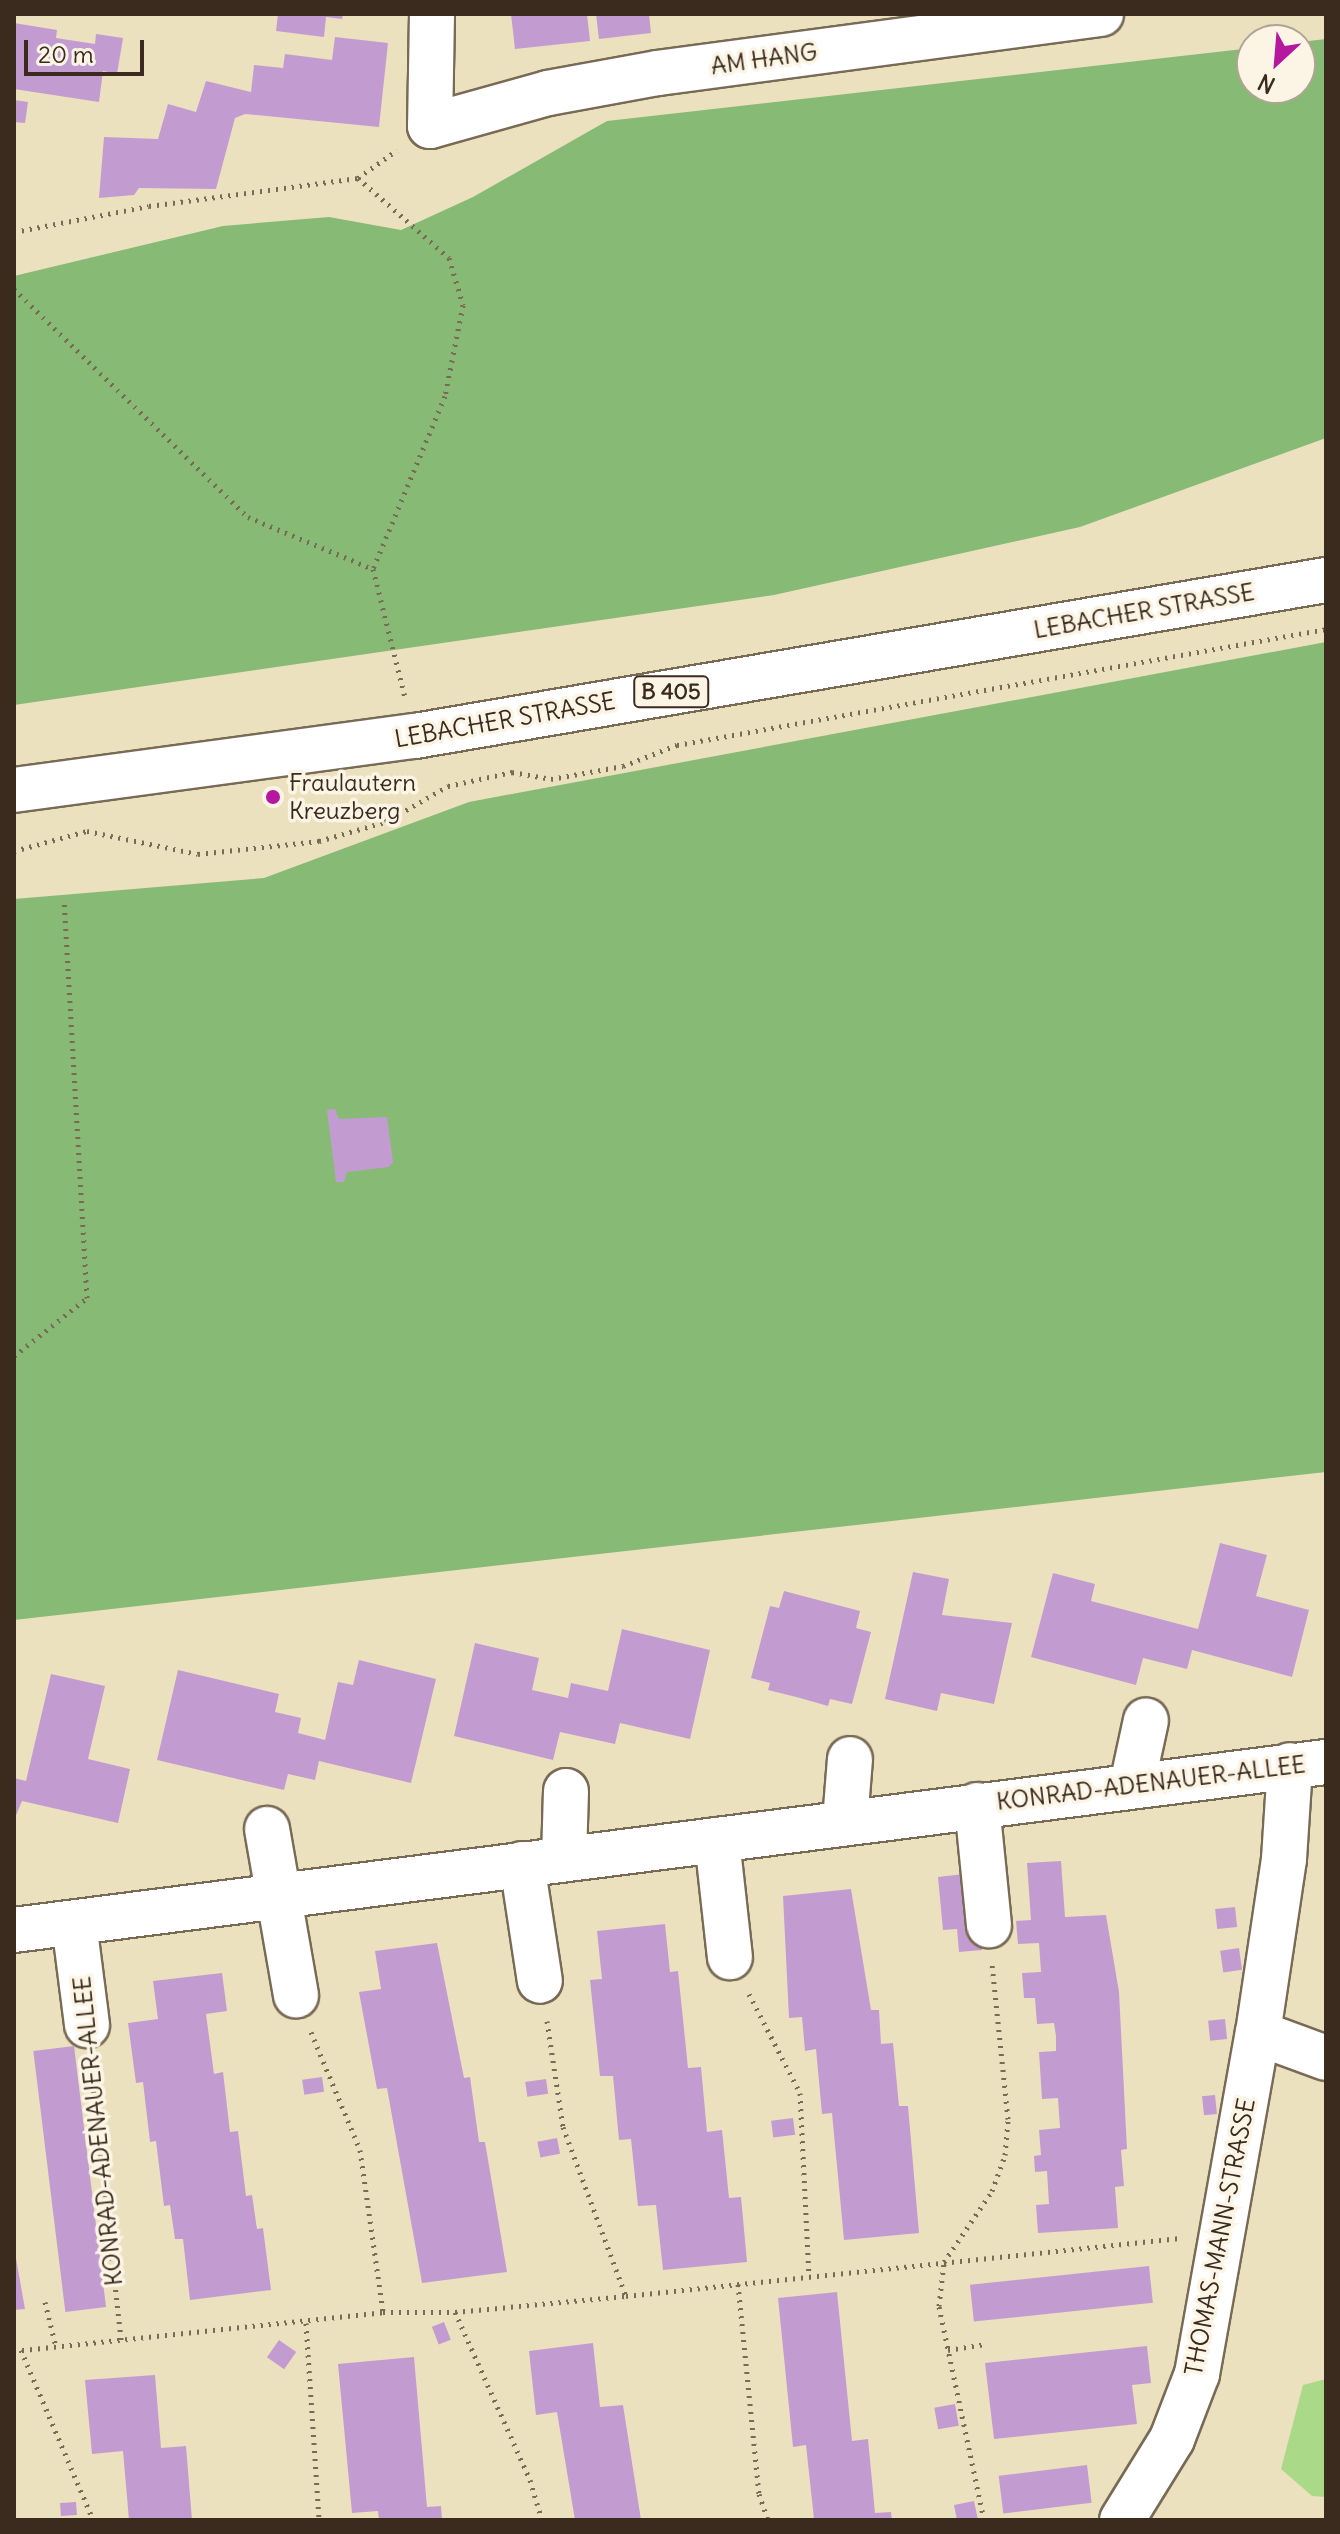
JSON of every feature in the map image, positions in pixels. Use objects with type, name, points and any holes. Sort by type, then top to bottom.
[{"type":"street","points":[[430,126],[432,14]]},
{"type":"street","name":"AM HANG","points":[[430,126],[548,93],[658,73],[1101,14]]},
{"type":"street","name":"LEBACHER STRASSE","points":[[14,790],[415,736],[1326,580]]},
{"type":"street","points":[[1132,1785],[1146,1720]]},
{"type":"street","points":[[845,1821],[850,1759]]},
{"type":"street","name":"KONRAD-ADENAUER-ALLEE","points":[[14,1930],[1308,1764]]},
{"type":"street","name":"THOMAS-MANN-STRASSE","points":[[1122,2520],[1172,2439],[1197,2374],[1225,2230],[1284,1859],[1308,1764]]},
{"type":"street","points":[[564,1858],[566,1791]]},
{"type":"street","name":"KONRAD-ADENAUER-ALLEE","points":[[977,1805],[989,1925]]},
{"type":"street","points":[[267,1829],[296,1996]]},
{"type":"street","points":[[717,1840],[730,1957]]},
{"type":"street","points":[[522,1864],[540,1981]]},
{"type":"street","name":"KONRAD-ADENAUER-ALLEE","points":[[74,1923],[87,2025]]},
{"type":"street","points":[[1258,2033],[1326,2058]]},
{"type":"path","points":[[14,232],[149,206],[358,178],[430,126]]},
{"type":"path","points":[[358,178],[449,258],[463,305],[445,396],[373,569],[415,736]]},
{"type":"path","points":[[14,289],[248,517],[373,569]]},
{"type":"path","points":[[14,851],[87,831],[198,854],[319,841],[385,822],[448,786],[512,772],[551,779],[623,766],[692,743],[1326,629]]},
{"type":"path","points":[[14,1356],[87,1298],[64,904]]},
{"type":"path","points":[[984,2520],[939,2306],[944,2262],[992,2191],[1005,2155],[1008,2119],[989,1925]]},
{"type":"path","points":[[730,1957],[800,2093],[809,2276]]},
{"type":"path","points":[[540,1981],[563,2127],[626,2296]]},
{"type":"path","points":[[296,1996],[360,2150],[383,2312]]},
{"type":"path","name":"KONRAD-ADENAUER-ALLEE","points":[[87,2025],[121,2340]]},
{"type":"path","points":[[93,2520],[17,2350],[306,2323],[383,2312],[455,2312],[626,2296],[1148,2243],[1225,2230]]},
{"type":"path","points":[[738,2284],[759,2494],[768,2520]]},
{"type":"path","points":[[45,2302],[56,2347]]},
{"type":"path","points":[[455,2312],[530,2480],[542,2520]]},
{"type":"path","points":[[306,2323],[319,2520]]},
{"type":"path","points":[[948,2350],[987,2344]]},
{"type":"green space","points":[[1326,39],[1326,438],[1080,527],[774,595],[14,705],[14,276],[223,226],[329,217],[401,230],[473,197],[607,121],[1236,50],[1236,104],[1316,104],[1316,40]]},
{"type":"green space","points":[[1326,642],[1326,1472],[14,1620],[14,899],[264,878],[469,802]]},
{"type":"green space","points":[[1326,2379],[1326,2497],[1312,2496],[1281,2469],[1303,2385]]},
{"type":"building","points":[[278,14],[343,14],[342,19],[326,17],[324,37],[276,31]]},
{"type":"building","points":[[511,14],[587,14],[590,41],[515,49]]},
{"type":"building","points":[[596,14],[649,14],[651,33],[599,39]]},
{"type":"building","points":[[14,23],[57,30],[56,38],[95,44],[96,34],[123,38],[117,74],[103,71],[99,102],[14,89]]},
{"type":"building","points":[[335,37],[388,43],[379,127],[245,114],[235,118],[216,189],[139,188],[134,195],[99,198],[104,137],[158,139],[168,104],[196,112],[206,81],[251,92],[254,65],[283,68],[285,54],[332,60]]},
{"type":"building","points":[[14,100],[28,102],[25,123],[14,122]]},
{"type":"building","points":[[335,1109],[339,1119],[387,1117],[393,1162],[389,1167],[347,1172],[344,1182],[336,1182],[327,1110]]},
{"type":"building","points":[[1220,1543],[1267,1555],[1256,1596],[1309,1610],[1292,1677],[1192,1650],[1187,1669],[1143,1658],[1136,1685],[1031,1657],[1053,1573],[1095,1584],[1091,1601],[1198,1629]]},
{"type":"building","points":[[913,1572],[949,1579],[942,1615],[1012,1623],[994,1704],[941,1693],[937,1711],[885,1699]]},
{"type":"building","points":[[784,1591],[860,1611],[856,1628],[871,1632],[852,1704],[830,1699],[828,1706],[768,1690],[770,1683],[751,1678],[770,1606],[779,1608]]},
{"type":"building","points":[[622,1629],[710,1650],[690,1739],[620,1723],[615,1744],[560,1732],[553,1760],[454,1736],[475,1643],[539,1658],[532,1690],[568,1698],[571,1683],[608,1691]]},
{"type":"building","points":[[359,1660],[436,1679],[411,1783],[319,1761],[315,1780],[288,1774],[284,1790],[157,1760],[178,1670],[279,1694],[275,1712],[301,1718],[298,1733],[325,1740],[338,1682],[353,1685]]},
{"type":"building","points":[[51,1674],[105,1686],[88,1759],[130,1769],[118,1823],[22,1801],[14,1820],[14,1778],[26,1781]]},
{"type":"building","points":[[1061,1861],[1065,1917],[1106,1915],[1119,1992],[1127,2149],[1121,2150],[1124,2186],[1115,2187],[1118,2228],[1038,2233],[1036,2205],[1049,2204],[1047,2171],[1035,2172],[1034,2156],[1041,2155],[1039,2130],[1060,2128],[1058,2098],[1042,2099],[1039,2052],[1056,2051],[1056,2036],[1054,2023],[1037,2024],[1035,1998],[1024,1998],[1022,1973],[1041,1972],[1039,1943],[1018,1944],[1016,1921],[1031,1920],[1027,1863]]},
{"type":"building","points":[[973,1873],[982,1950],[959,1952],[957,1929],[943,1930],[938,1877]]},
{"type":"building","points":[[851,1889],[871,2010],[879,2010],[881,2044],[893,2043],[899,2106],[908,2106],[919,2233],[844,2240],[832,2113],[822,2114],[816,2049],[805,2051],[802,2017],[789,2018],[783,1896]]},
{"type":"building","points":[[1235,1907],[1237,1927],[1217,1929],[1215,1909]]},
{"type":"building","points":[[665,1924],[670,1972],[678,1971],[688,2068],[701,2067],[707,2132],[722,2130],[729,2198],[741,2197],[747,2262],[663,2270],[656,2205],[638,2206],[631,2139],[619,2140],[613,2076],[600,2076],[590,1980],[602,1979],[597,1931]]},
{"type":"building","points":[[437,1943],[464,2078],[470,2077],[479,2142],[485,2142],[507,2272],[422,2283],[387,2088],[377,2089],[359,1992],[381,1989],[375,1951]]},
{"type":"building","points":[[1239,1948],[1242,1970],[1223,1972],[1220,1951]]},
{"type":"building","points":[[222,1973],[227,2011],[206,2014],[214,2074],[223,2072],[230,2132],[238,2131],[246,2196],[252,2195],[257,2229],[263,2228],[271,2290],[190,2300],[183,2239],[175,2239],[170,2205],[164,2206],[156,2141],[150,2142],[143,2082],[136,2083],[128,2023],[158,2019],[153,1981]]},
{"type":"building","points":[[1225,2019],[1227,2039],[1210,2041],[1208,2021]]},
{"type":"building","points":[[74,2046],[106,2307],[65,2312],[33,2051]]},
{"type":"building","points":[[322,2077],[324,2092],[304,2095],[302,2080]]},
{"type":"building","points":[[546,2079],[548,2094],[527,2097],[525,2082]]},
{"type":"building","points":[[1215,2095],[1217,2114],[1204,2115],[1202,2096]]},
{"type":"building","points":[[793,2118],[795,2135],[773,2138],[771,2121]]},
{"type":"building","points":[[557,2138],[560,2154],[540,2158],[537,2142]]},
{"type":"building","points":[[14,2247],[25,2309],[14,2310]]},
{"type":"building","points":[[1149,2266],[1153,2303],[974,2322],[970,2285]]},
{"type":"building","points":[[837,2292],[852,2441],[868,2439],[875,2513],[891,2512],[892,2520],[814,2519],[806,2445],[793,2447],[778,2298]]},
{"type":"building","points":[[444,2322],[451,2340],[439,2344],[432,2327]]},
{"type":"building","points":[[279,2340],[296,2352],[284,2369],[267,2357]]},
{"type":"building","points":[[593,2343],[600,2407],[623,2405],[641,2520],[575,2520],[557,2412],[536,2415],[529,2351]]},
{"type":"building","points":[[1147,2346],[1151,2383],[1132,2385],[1137,2424],[994,2439],[985,2363]]},
{"type":"building","points":[[414,2357],[427,2507],[441,2506],[442,2520],[379,2520],[378,2511],[352,2513],[338,2364]]},
{"type":"building","points":[[155,2375],[161,2448],[186,2446],[192,2520],[129,2520],[123,2451],[92,2454],[85,2380]]},
{"type":"building","points":[[955,2404],[959,2426],[938,2429],[934,2408]]},
{"type":"building","points":[[1087,2465],[1092,2503],[1003,2514],[999,2476]]},
{"type":"building","points":[[974,2501],[978,2520],[957,2520],[954,2505]]},
{"type":"building","points":[[76,2502],[77,2515],[61,2516],[60,2503]]},
{"type":"place","name":"Fraulautern Kreuzberg","points":[[273,797]]}]
